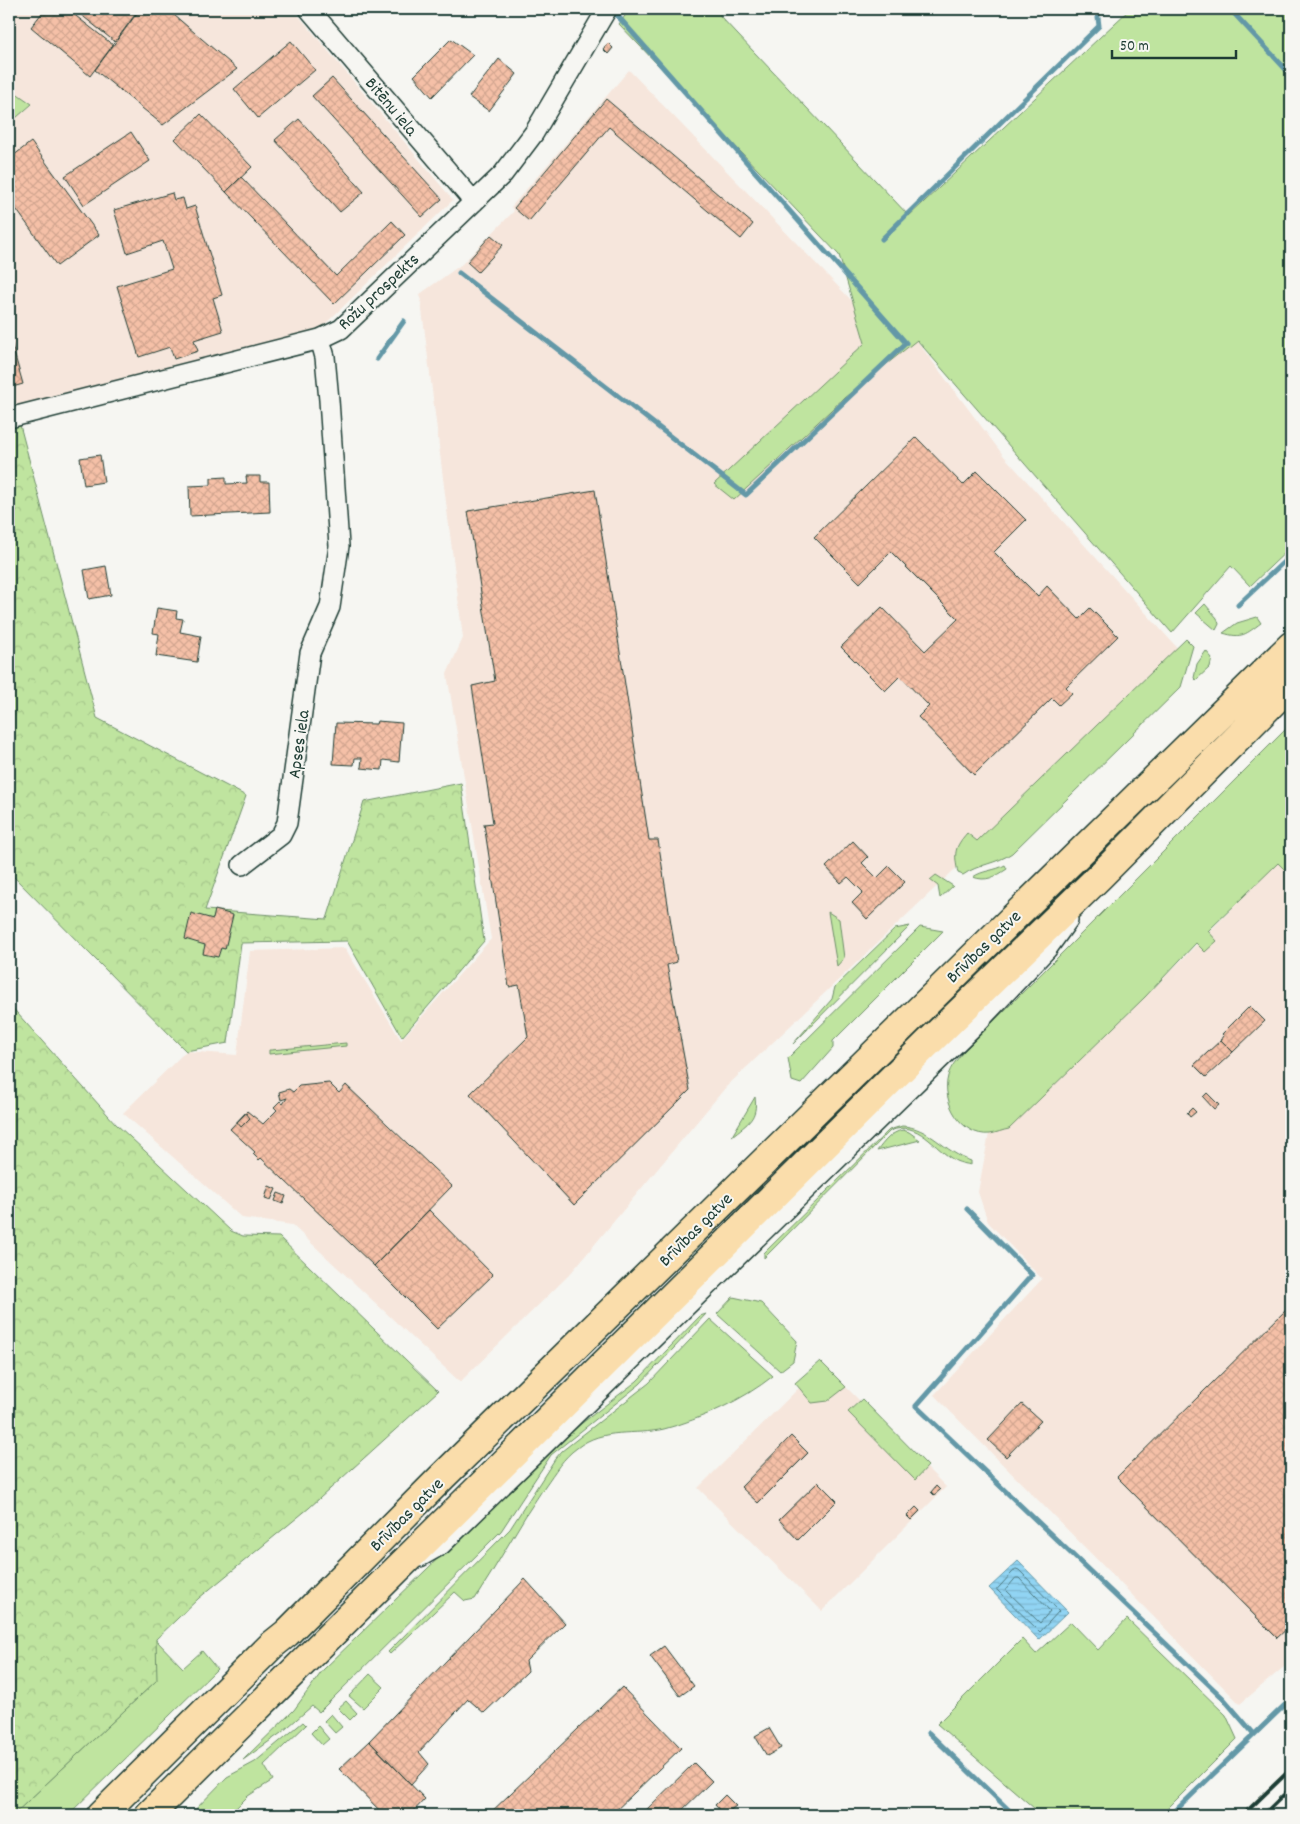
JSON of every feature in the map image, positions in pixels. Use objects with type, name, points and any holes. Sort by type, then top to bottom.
[{"type":"highway","name":"Brīvības gatve","points":[[100,1815],[272,1645],[287,1633],[450,1469],[1291,646]]},
{"type":"highway","name":"Brīvības gatve","points":[[149,1815],[1291,684]]},
{"type":"street","name":"Bitēnu iela","points":[[309,9],[474,202]]},
{"type":"street","name":"Rožu prospekts","points":[[9,418],[320,339],[341,329],[503,174],[534,133],[607,9]]},
{"type":"street","name":"Apses iela","points":[[242,865],[281,835],[287,823],[310,653],[330,607],[339,546],[325,357],[320,339]]},
{"type":"shaded area","points":[[9,9],[293,9],[453,200],[318,331],[9,409],[9,124],[32,104],[9,88]]},
{"type":"shaded area","points":[[629,70],[856,305],[914,337],[1003,455],[1182,653],[726,1087],[570,1274],[460,1382],[292,1225],[242,1218],[123,1113],[186,1051],[237,1055],[250,951],[345,948],[401,1040],[491,939],[447,674],[463,638],[420,294],[462,264],[514,211],[511,207]]},
{"type":"shaded area","points":[[1278,862],[1291,876],[1291,1661],[1240,1704],[934,1395],[1042,1279],[988,1222],[978,1192],[989,1134],[1009,1128],[1145,997]]},
{"type":"shaded area","points":[[823,1364],[946,1487],[822,1611],[698,1488]]},
{"type":"green space","points":[[630,9],[720,9],[720,16],[909,216],[1130,9],[1291,9],[1291,547],[1250,586],[1231,566],[1172,633],[917,340],[844,398],[734,500],[714,484],[865,343],[839,255],[619,24]]},
{"type":"green space","points":[[9,88],[32,104],[9,124]]},
{"type":"green space","points":[[20,425],[97,718],[246,796],[205,910],[327,919],[364,802],[461,783],[484,941],[402,1037],[347,941],[241,943],[228,1043],[186,1051],[9,872],[9,428]]},
{"type":"green space","points":[[1205,604],[1217,618],[1219,624],[1216,630],[1196,613]]},
{"type":"green space","points":[[1257,617],[1261,623],[1247,633],[1235,636],[1223,633],[1237,623]]},
{"type":"green space","points":[[1186,639],[1193,646],[1181,687],[1012,853],[963,875],[958,873],[956,851],[967,833],[977,841]]},
{"type":"green space","points":[[1206,651],[1212,658],[1210,667],[1196,680],[1194,678],[1197,664]]},
{"type":"green space","points":[[1291,724],[1291,876],[1278,863],[1208,931],[1217,941],[1205,952],[1196,943],[1145,997],[1009,1129],[990,1134],[980,1133],[970,1130],[962,1124],[955,1116],[951,1106],[947,1086],[950,1070],[962,1053]]},
{"type":"green space","points":[[1005,865],[1007,869],[990,878],[973,877],[981,873]]},
{"type":"green space","points":[[936,875],[953,886],[940,898],[938,886],[930,880]]},
{"type":"green space","points":[[828,912],[839,919],[844,958],[837,966]]},
{"type":"green space","points":[[910,926],[793,1044],[832,999],[835,987],[895,929]]},
{"type":"green space","points":[[920,927],[943,931],[833,1041],[833,1048],[801,1084],[792,1081],[788,1058]]},
{"type":"green space","points":[[9,1004],[116,1124],[231,1231],[243,1236],[279,1237],[438,1391],[309,1508],[199,1598],[156,1639],[157,1680],[13,1815],[9,1815]]},
{"type":"green space","points":[[346,1043],[346,1046],[269,1054],[269,1050]]},
{"type":"green space","points":[[755,1097],[755,1111],[751,1120],[732,1136]]},
{"type":"green space","points":[[902,1126],[912,1127],[929,1135],[961,1157],[971,1161],[971,1165],[956,1161],[918,1132],[900,1128],[890,1131],[764,1258],[764,1253],[889,1130]]},
{"type":"green space","points":[[903,1130],[920,1140],[877,1151],[891,1135]]},
{"type":"green space","points":[[733,1297],[761,1303],[797,1341],[793,1361],[780,1371],[717,1314]]},
{"type":"green space","points":[[706,1314],[640,1384],[551,1455],[501,1531],[319,1712],[312,1706],[281,1733],[243,1760],[294,1710],[323,1670],[529,1470],[582,1423],[637,1381],[700,1316]]},
{"type":"green space","points":[[710,1319],[773,1376],[735,1401],[693,1420],[653,1431],[619,1433],[597,1437],[577,1448],[563,1461],[545,1486],[475,1599],[465,1601],[455,1592],[390,1654],[388,1652],[510,1529],[562,1451],[649,1383]]},
{"type":"green space","points":[[820,1361],[846,1387],[828,1401],[812,1403],[795,1383]]},
{"type":"green space","points":[[862,1399],[928,1466],[915,1480],[848,1412]]},
{"type":"green space","points":[[1127,1619],[1226,1715],[1237,1739],[1161,1815],[1042,1815],[937,1724],[1022,1639],[1036,1654],[1071,1622],[1098,1650]]},
{"type":"green space","points":[[155,1639],[183,1668],[202,1651],[217,1669],[68,1815],[13,1815],[156,1681]]},
{"type":"green space","points":[[370,1674],[384,1687],[363,1708],[349,1696]]},
{"type":"green space","points":[[346,1701],[357,1713],[350,1720],[338,1708]]},
{"type":"green space","points":[[331,1714],[342,1727],[335,1733],[324,1721]]},
{"type":"green space","points":[[303,1722],[306,1725],[264,1765],[273,1780],[248,1796],[229,1815],[190,1815],[227,1777],[255,1762]]},
{"type":"green space","points":[[318,1726],[329,1739],[322,1745],[311,1733]]},
{"type":"water","points":[[1018,1561],[1068,1612],[1039,1640],[989,1588]]},
{"type":"building","points":[[45,9],[67,9],[113,45],[90,76],[31,27]]},
{"type":"building","points":[[74,9],[133,9],[137,12],[115,42]]},
{"type":"building","points":[[140,9],[167,9],[237,69],[163,125],[95,70]]},
{"type":"building","points":[[451,39],[473,55],[432,97],[414,76]]},
{"type":"building","points":[[291,41],[315,70],[258,118],[234,89]]},
{"type":"building","points":[[608,43],[613,48],[608,54],[603,49]]},
{"type":"building","points":[[499,59],[517,74],[489,111],[469,97]]},
{"type":"building","points":[[332,78],[442,199],[422,217],[312,96]]},
{"type":"building","points":[[606,99],[753,224],[741,239],[609,127],[529,221],[514,208]]},
{"type":"building","points":[[201,114],[252,167],[226,192],[175,139]]},
{"type":"building","points":[[299,119],[364,192],[340,212],[275,140]]},
{"type":"building","points":[[131,132],[150,161],[84,205],[65,176]]},
{"type":"building","points":[[31,142],[99,235],[57,266],[9,199],[9,159]]},
{"type":"building","points":[[241,177],[336,276],[392,221],[405,235],[334,304],[226,192]]},
{"type":"building","points":[[172,193],[174,200],[183,198],[186,209],[195,206],[222,295],[213,298],[223,331],[194,340],[198,351],[174,359],[170,347],[139,357],[117,286],[172,269],[163,241],[127,253],[114,210]]},
{"type":"building","points":[[491,235],[503,245],[478,272],[467,262]]},
{"type":"building","points":[[11,342],[23,384],[9,388],[9,343]]},
{"type":"building","points":[[916,437],[963,485],[977,471],[1026,520],[994,552],[1038,596],[1047,586],[1079,619],[1090,608],[1118,636],[1066,687],[1072,693],[1059,705],[1052,698],[974,775],[918,717],[929,706],[900,676],[885,691],[841,647],[882,607],[925,651],[958,619],[891,552],[860,583],[814,537]]},
{"type":"building","points":[[100,455],[104,482],[84,485],[80,458]]},
{"type":"building","points":[[246,476],[260,476],[260,482],[269,482],[270,512],[190,516],[189,486],[211,485],[211,478],[226,477],[226,484],[247,483]]},
{"type":"building","points":[[595,490],[649,840],[658,840],[677,962],[667,965],[690,1090],[574,1205],[470,1094],[528,1037],[519,985],[509,987],[484,824],[493,823],[472,686],[495,681],[468,511]]},
{"type":"building","points":[[106,566],[111,595],[89,599],[84,570]]},
{"type":"building","points":[[157,608],[177,611],[176,618],[183,619],[180,632],[201,636],[197,662],[156,656],[159,634],[153,633]]},
{"type":"building","points":[[377,721],[402,723],[399,762],[383,760],[382,770],[361,768],[362,758],[355,758],[354,765],[333,764],[336,723],[376,724]]},
{"type":"building","points":[[853,841],[868,857],[862,863],[877,878],[889,866],[905,882],[867,919],[852,903],[863,892],[848,877],[841,883],[826,867]]},
{"type":"building","points":[[215,910],[233,915],[225,949],[221,948],[218,957],[203,954],[205,945],[185,939],[191,913],[213,919]]},
{"type":"building","points":[[1250,1006],[1265,1021],[1233,1052],[1221,1040],[1224,1036],[1222,1034]]},
{"type":"building","points":[[1221,1040],[1233,1052],[1206,1077],[1194,1065]]},
{"type":"building","points":[[329,1083],[339,1093],[346,1085],[452,1186],[374,1266],[261,1158],[259,1160],[253,1154],[255,1152],[230,1129],[247,1111],[263,1124],[277,1110],[274,1107],[280,1101],[283,1104],[287,1098],[281,1100],[279,1092],[289,1089],[293,1092],[299,1086]]},
{"type":"building","points":[[1207,1093],[1219,1105],[1214,1109],[1203,1097]]},
{"type":"building","points":[[1192,1108],[1196,1112],[1190,1117],[1187,1113]]},
{"type":"building","points":[[246,1113],[250,1118],[241,1127],[237,1122]]},
{"type":"building","points":[[269,1186],[276,1189],[271,1200],[265,1198]]},
{"type":"building","points":[[278,1193],[286,1196],[283,1204],[275,1201]]},
{"type":"building","points":[[429,1210],[493,1275],[437,1329],[374,1266]]},
{"type":"building","points":[[1291,1305],[1291,1625],[1277,1638],[1117,1477]]},
{"type":"building","points":[[1022,1404],[1041,1421],[1006,1457],[988,1440]]},
{"type":"building","points":[[791,1436],[808,1453],[758,1503],[741,1487]]},
{"type":"building","points":[[818,1482],[837,1501],[798,1540],[779,1520]]},
{"type":"building","points":[[936,1486],[940,1490],[934,1495],[931,1492]]},
{"type":"building","points":[[916,1507],[920,1511],[911,1520],[907,1516]]},
{"type":"building","points":[[525,1579],[565,1623],[526,1661],[528,1671],[484,1713],[468,1699],[419,1752],[429,1764],[411,1784],[369,1741]]},
{"type":"building","points":[[664,1646],[694,1686],[680,1696],[650,1656]]},
{"type":"building","points":[[622,1687],[681,1748],[611,1815],[488,1815]]},
{"type":"building","points":[[769,1728],[781,1748],[767,1756],[755,1736]]},
{"type":"building","points":[[369,1741],[425,1799],[410,1815],[384,1815],[339,1769]]},
{"type":"building","points":[[694,1763],[712,1781],[677,1815],[641,1815]]},
{"type":"building","points":[[725,1795],[736,1806],[724,1815],[715,1805]]},
{"type":"waterway","points":[[882,239],[1099,26],[1097,9]]},
{"type":"waterway","points":[[1230,9],[1291,75]]},
{"type":"waterway","points":[[459,273],[746,495],[906,343],[616,14]]},
{"type":"waterway","points":[[377,359],[404,321]]},
{"type":"waterway","points":[[1238,605],[1291,555]]},
{"type":"waterway","points":[[967,1209],[1032,1275],[916,1406],[1223,1698],[1254,1734]]},
{"type":"waterway","points":[[1171,1815],[1291,1699]]},
{"type":"waterway","points":[[929,1733],[1014,1815]]},
{"type":"railway","points":[[1243,1815],[1291,1769]]},
{"type":"railway","points":[[1263,1815],[1291,1788]]}]
